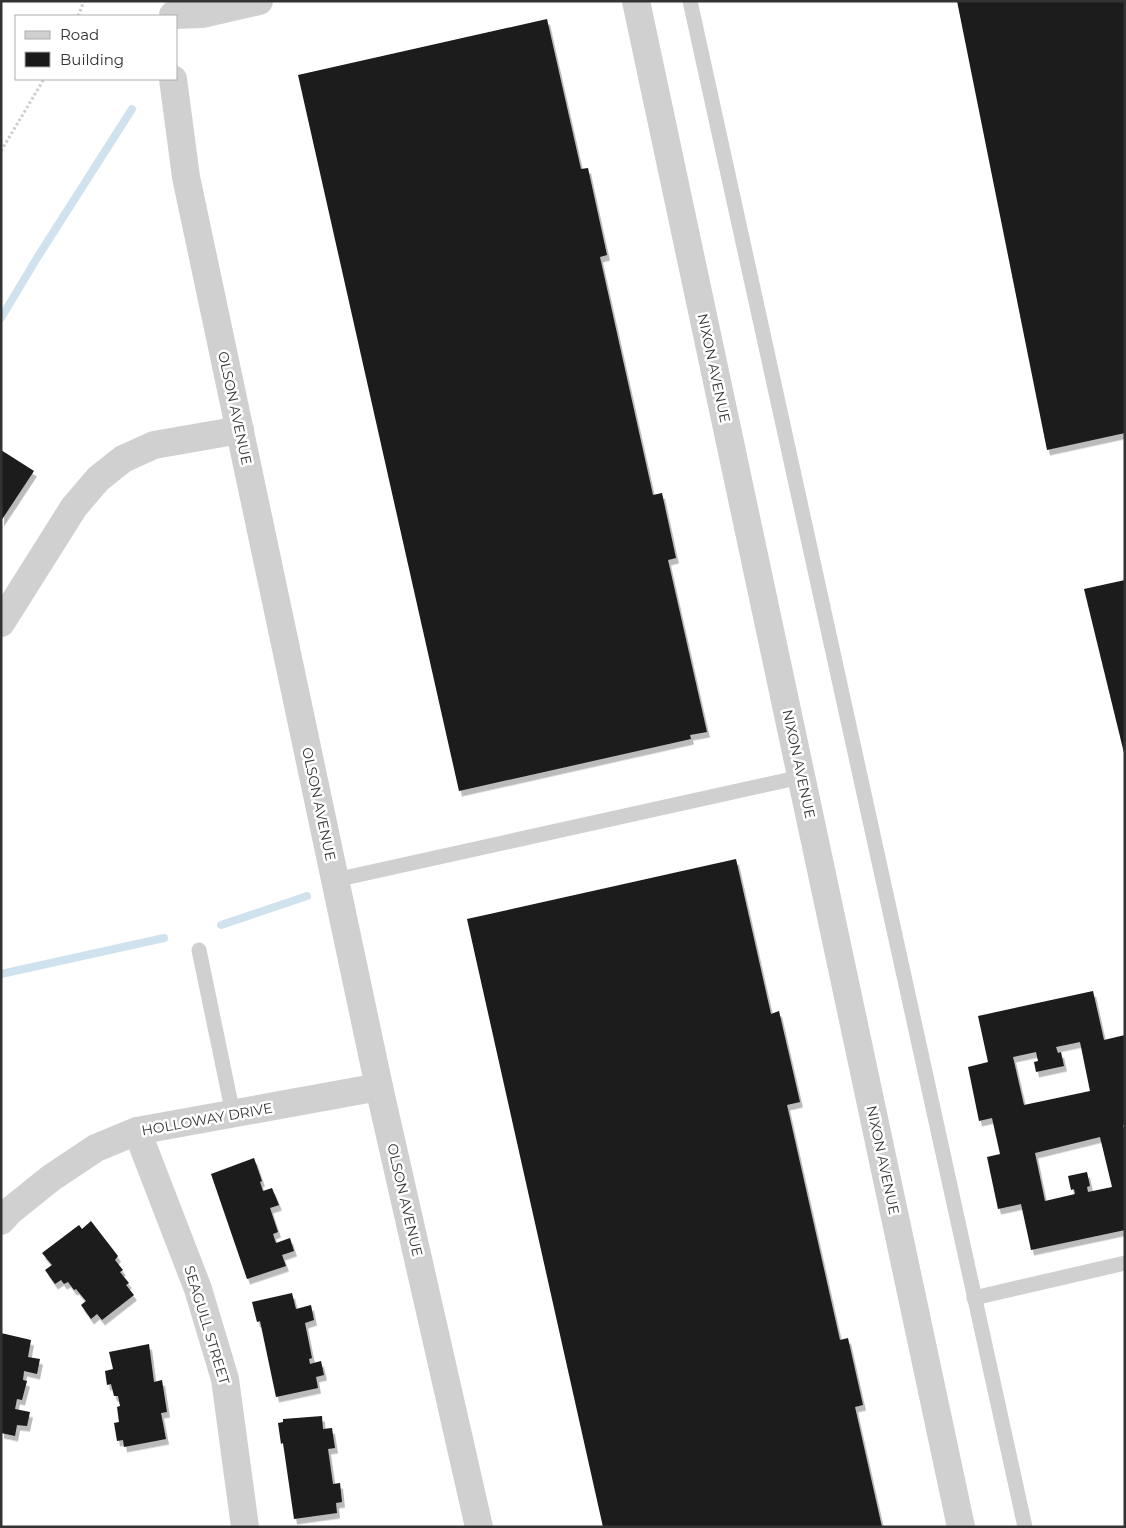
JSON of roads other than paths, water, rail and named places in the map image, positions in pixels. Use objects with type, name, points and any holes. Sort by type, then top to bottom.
[{"type":"street","points":[[173,11],[202,14],[259,1]]},
{"type":"street","name":"NIXON AVENUE","points":[[636,1],[961,1527]]},
{"type":"street","name":"OLSON AVENUE","points":[[173,80],[186,177],[379,1087],[480,1527]]},
{"type":"street","points":[[1,623],[74,507],[98,479],[123,459],[154,445],[240,430]]},
{"type":"street","name":"HOLLOWAY DRIVE","points":[[1,1221],[10,1211],[51,1178],[96,1148],[138,1131],[379,1087]]},
{"type":"street","name":"SEAGULL STREET","points":[[138,1131],[198,1288],[225,1380],[245,1527]]},
{"type":"lane","points":[[690,1],[1025,1527]]},
{"type":"lane","points":[[336,880],[802,777]]},
{"type":"lane","points":[[199,950],[233,1114]]},
{"type":"lane","points":[[974,1298],[1125,1263]]},
{"type":"waterway","points":[[1,318],[132,109]]},
{"type":"waterway","points":[[221,925],[307,896]]},
{"type":"waterway","points":[[1,974],[164,938]]}]
